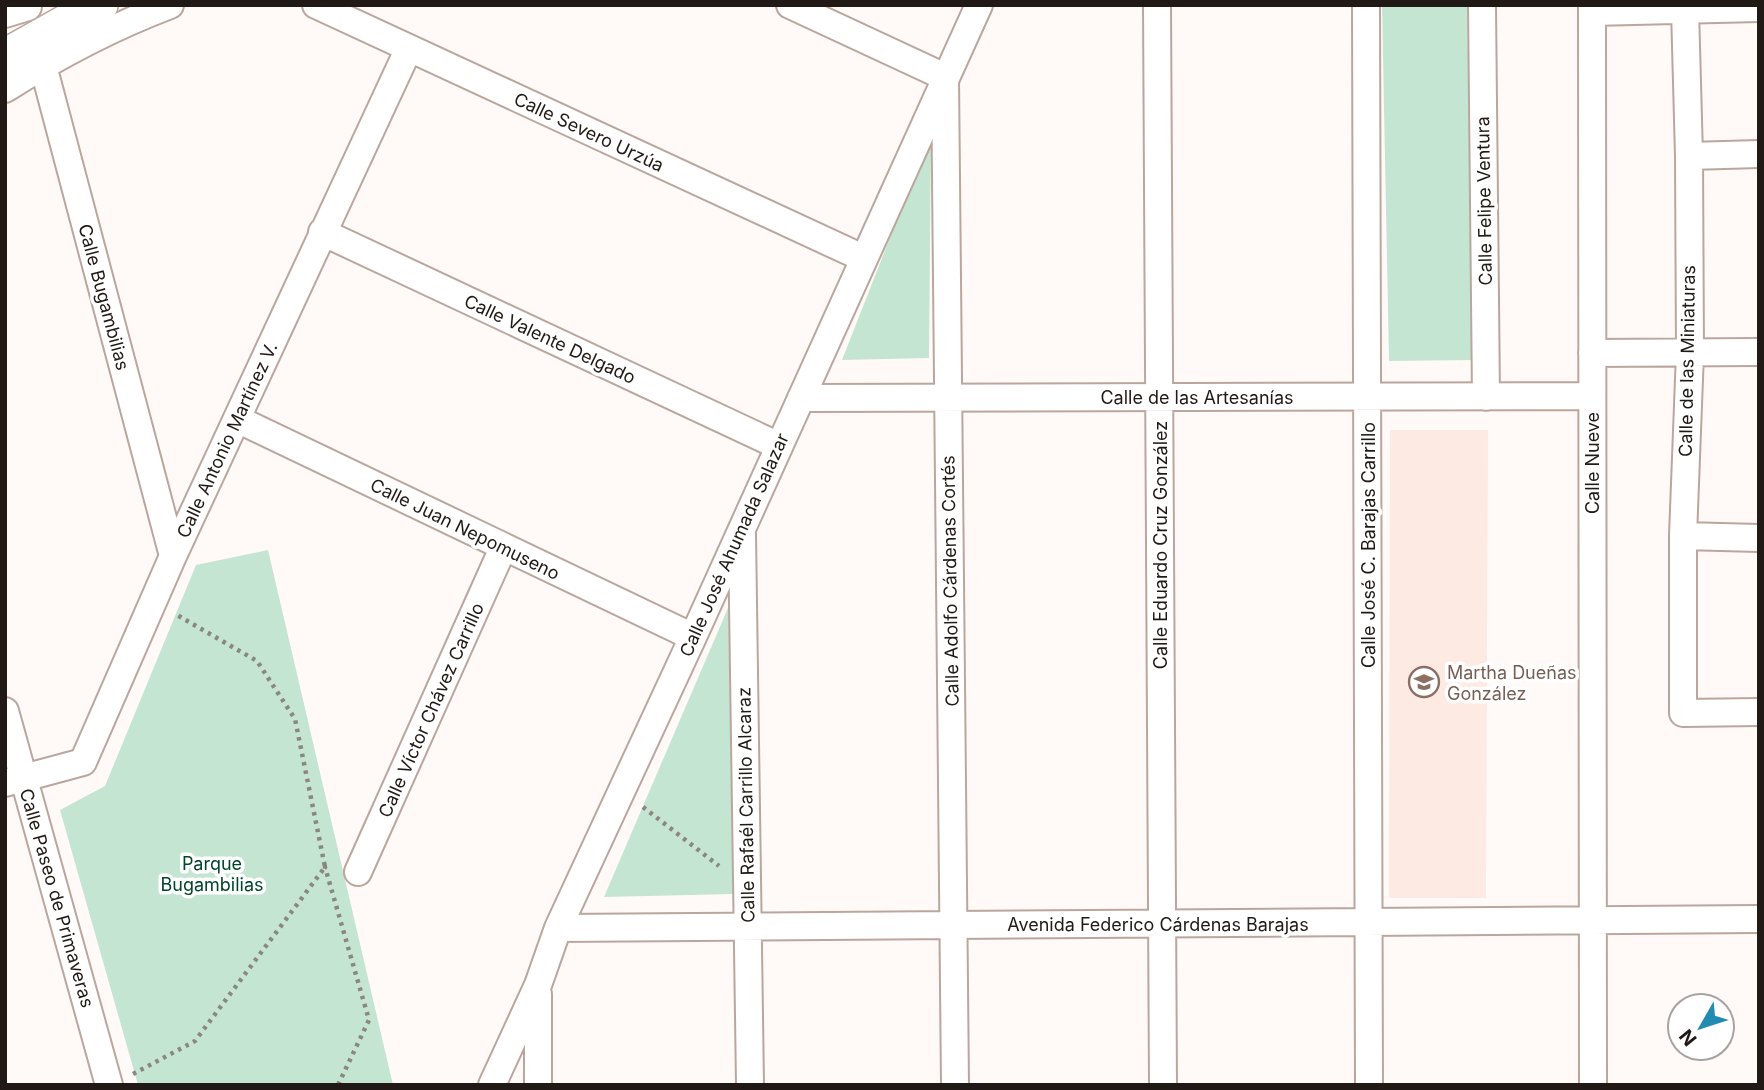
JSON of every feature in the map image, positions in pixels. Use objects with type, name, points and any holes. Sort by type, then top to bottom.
[{"type":"main road","points":[[5,58],[28,26],[99,5]]},
{"type":"street","points":[[5,89],[28,26],[128,21],[170,5]]},
{"type":"street","name":"Calle Severo Urzúa","points":[[316,5],[863,258]]},
{"type":"street","points":[[790,5],[945,76]]},
{"type":"street","name":"Calle José Ahumada Salazar","points":[[492,1085],[538,985],[558,929],[979,5]]},
{"type":"street","name":"Calle Eduardo Cruz González","points":[[1157,5],[1163,1085]]},
{"type":"street","name":"Calle José C. Barajas Carrillo","points":[[1366,5],[1369,1085]]},
{"type":"street","name":"Calle Felipe Ventura","points":[[1482,5],[1486,397]]},
{"type":"street","points":[[1592,9],[1759,8]]},
{"type":"street","name":"Calle Nueve","points":[[1592,9],[1593,1085]]},
{"type":"street","name":"Calle de las Miniaturas","points":[[1685,9],[1690,353],[1683,536],[1683,713],[1759,712]]},
{"type":"street","name":"Calle Bugambilias","points":[[28,26],[173,556]]},
{"type":"street","name":"Calle Antonio Martínez V.","points":[[14,780],[83,762],[173,556],[409,48]]},
{"type":"street","name":"Calle Adolfo Cárdenas Cortés","points":[[945,76],[955,1085]]},
{"type":"street","points":[[1689,156],[1759,154]]},
{"type":"street","name":"Calle Valente Delgado","points":[[322,232],[779,446]]},
{"type":"street","points":[[1592,353],[1759,352]]},
{"type":"street","name":"Calle de las Artesanías","points":[[801,398],[1592,396]]},
{"type":"street","name":"Calle Juan Nepomuseno","points":[[237,419],[693,637]]},
{"type":"street","name":"Calle Rafaél Carrillo Alcaraz","points":[[742,525],[750,1085]]},
{"type":"street","points":[[1683,536],[1759,538]]},
{"type":"street","name":"Calle Víctor Chávez Carrillo","points":[[358,872],[503,548]]},
{"type":"street","name":"Calle Paseo de Primaveras","points":[[5,711],[14,780],[117,1082]]},
{"type":"street","name":"Avenida Federico Cárdenas Barajas","points":[[558,929],[1759,919]]},
{"type":"street","points":[[538,985],[538,1085]]},
{"type":"path","points":[[153,601],[257,661],[295,719],[325,867],[369,1020],[338,1085]]},
{"type":"path","points":[[622,790],[747,888]]},
{"type":"path","points":[[117,1082],[195,1041],[325,867]]},
{"type":"shaded area","points":[[1390,430],[1488,430],[1486,898],[1389,898]]},
{"type":"green space","points":[[1382,5],[1467,5],[1474,360],[1389,361]]},
{"type":"green space","points":[[931,133],[929,358],[842,360]]},
{"type":"green space","name":"Parque Bugambilias","points":[[268,550],[393,1085],[138,1085],[60,810],[105,786],[196,565]]},
{"type":"green space","points":[[731,601],[733,894],[604,897]]},
{"type":"place","name":"Martha Dueñas González","points":[[1424,682]]}]
